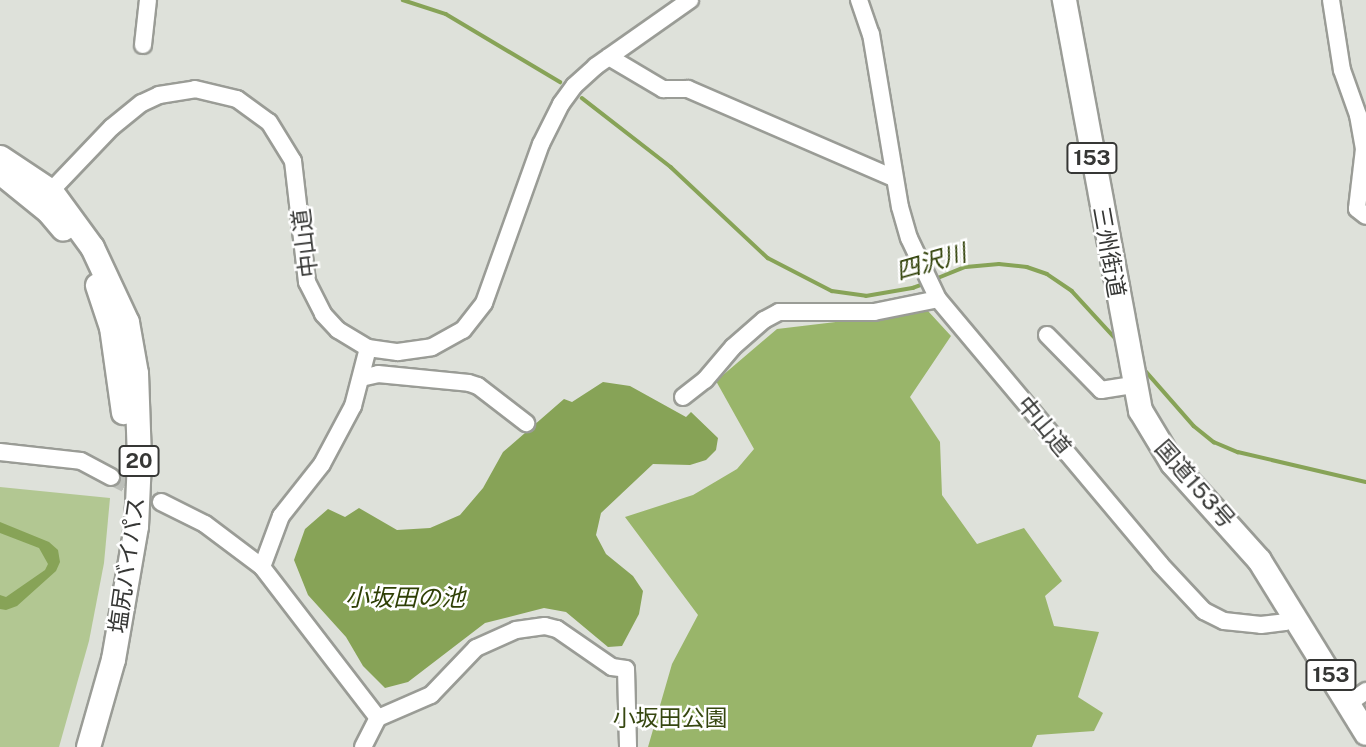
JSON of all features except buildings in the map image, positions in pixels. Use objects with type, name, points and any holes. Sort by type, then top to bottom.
[{"type":"highway","name":"三州街道","points":[[1063,0],[1125,338]]},
{"type":"highway","name":"20","points":[[0,157],[45,197]]},
{"type":"highway","name":"20","points":[[0,173],[45,197]]},
{"type":"highway","name":"塩尻バイパス","points":[[45,197],[96,284],[111,327],[124,417],[124,492],[112,597],[75,747]]},
{"type":"highway","name":"塩尻バイパス","points":[[45,197],[92,247],[119,300],[127,323],[136,373],[139,460],[136,526],[113,659],[88,747]]},
{"type":"highway","name":"国道153号","points":[[1125,338],[1140,410],[1158,444],[1259,560],[1294,617]]},
{"type":"highway","name":"153","points":[[1294,617],[1357,697],[1366,733]]},
{"type":"street","points":[[142,44],[148,0]]},
{"type":"street","name":"中山道","points":[[859,0],[871,34],[894,178],[909,238],[935,294],[1160,564],[1204,611],[1224,621],[1261,625],[1285,622],[1294,617]]},
{"type":"street","points":[[1331,0],[1342,70],[1358,115],[1364,149],[1357,209],[1366,216]]},
{"type":"street","name":"中山道","points":[[45,197],[112,127],[142,103],[159,95],[195,89],[236,99],[270,122],[293,161],[299,188],[303,261],[315,299],[338,330],[368,348],[398,352],[432,347],[463,330],[475,316],[496,275],[551,121],[574,86],[679,2]]},
{"type":"street","points":[[609,57],[663,89],[688,89],[894,178]]},
{"type":"street","points":[[683,397],[705,380],[744,338],[779,312],[874,312],[935,294]]},
{"type":"street","points":[[1046,335],[1101,390],[1132,379]]},
{"type":"street","points":[[262,567],[281,516],[322,464],[353,406],[368,348]]},
{"type":"street","points":[[361,378],[378,374],[469,383],[478,386],[526,423]]},
{"type":"street","points":[[0,452],[81,461],[111,477]]},
{"type":"street","points":[[161,502],[205,524],[262,567],[378,718]]},
{"type":"street","points":[[363,747],[378,718],[431,695],[476,648],[516,630],[544,626],[557,629],[612,667],[626,669],[628,747]]},
{"type":"shaded area","points":[[0,487],[110,498],[104,563],[89,641],[59,747],[0,747]]},
{"type":"green space","name":"小坂田公園","points":[[928,311],[951,336],[910,397],[940,442],[942,495],[977,544],[1024,528],[1062,581],[1045,596],[1054,626],[1099,632],[1078,697],[1103,713],[1094,731],[1037,735],[1032,747],[648,747],[672,664],[698,615],[625,517],[693,495],[737,469],[754,449],[716,381],[777,329]]},
{"type":"water","name":"小坂田の池","points":[[603,382],[630,386],[686,417],[691,412],[718,438],[716,450],[706,460],[690,465],[653,464],[601,513],[596,535],[606,554],[633,576],[643,591],[639,614],[622,646],[608,647],[566,612],[544,608],[485,623],[408,682],[385,688],[363,666],[346,637],[308,595],[294,560],[305,529],[328,509],[345,517],[359,508],[397,530],[430,528],[460,515],[483,488],[503,452],[564,399],[572,402]]},
{"type":"water","points":[[0,522],[49,542],[58,550],[60,562],[56,571],[17,606],[6,610],[0,609],[0,595],[6,597],[45,570],[48,564],[39,548],[0,533]]},
{"type":"waterway","name":"四沢川","points":[[403,0],[446,14],[560,82]]},
{"type":"waterway","name":"四沢川","points":[[582,98],[671,167],[768,258],[832,291],[866,296],[913,288],[926,283]]},
{"type":"waterway","name":"四沢川","points":[[933,280],[966,267],[999,264],[1027,267],[1047,274],[1072,291],[1116,339]]},
{"type":"waterway","name":"四沢川","points":[[1143,368],[1194,426],[1214,442],[1238,452],[1366,482]]},
{"type":"tunnel","points":[[111,477],[161,502]]}]
